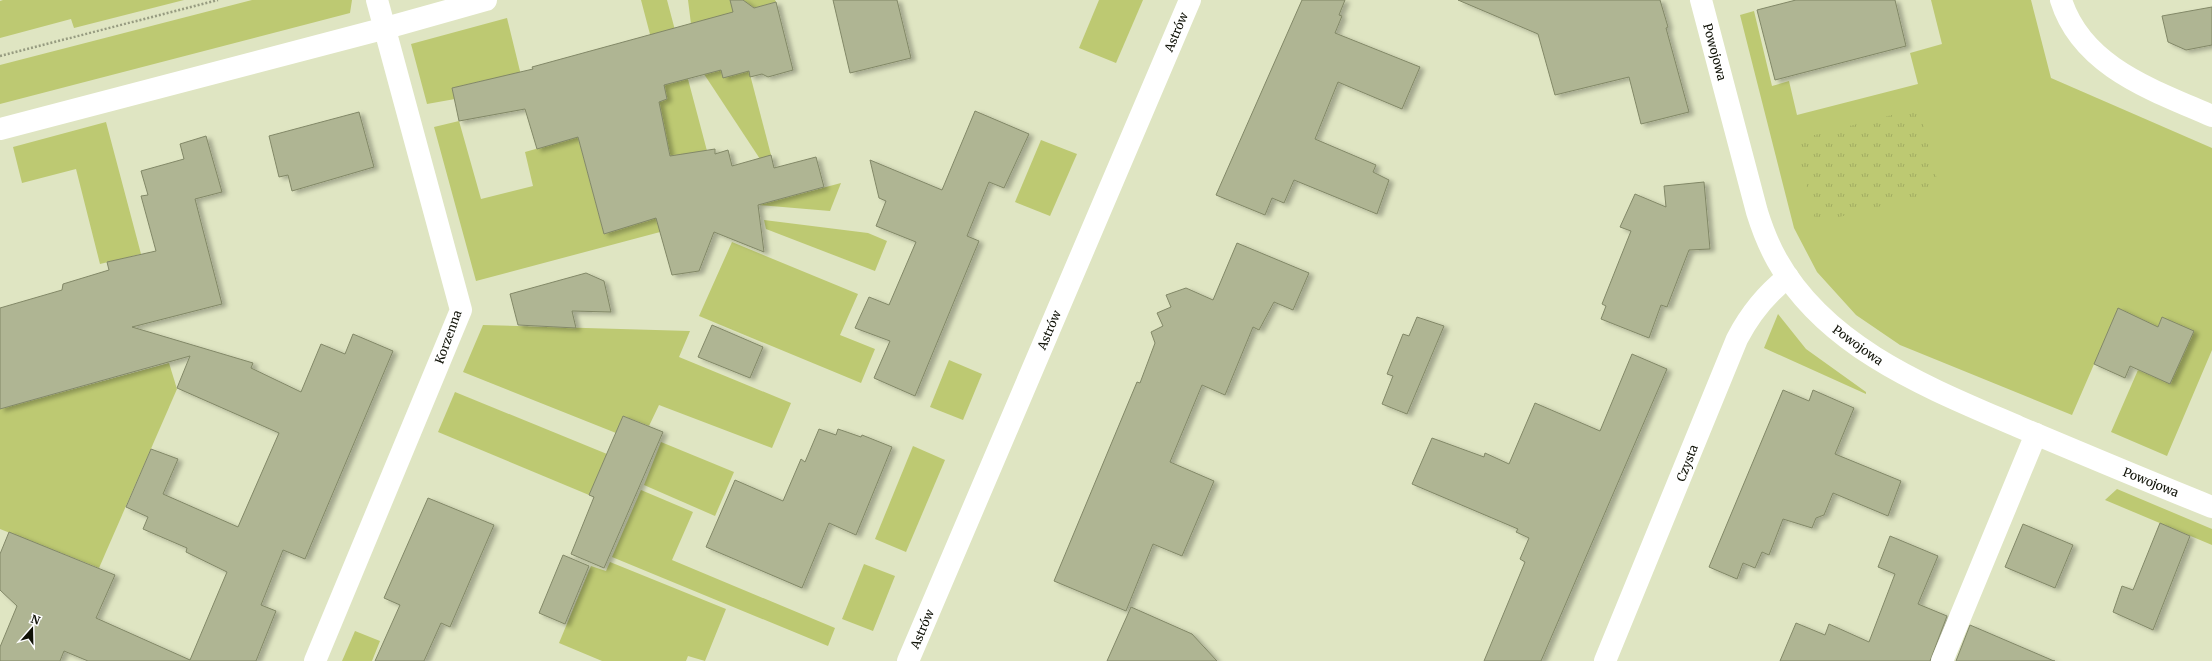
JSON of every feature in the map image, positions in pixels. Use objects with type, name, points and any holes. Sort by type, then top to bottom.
[{"type":"street","name":"Korzenna","points":[[315,661],[460,310],[386,28],[377,0]]},
{"type":"street","points":[[0,129],[386,28],[486,0]]},
{"type":"street","name":"Astrów","points":[[908,661],[1190,0]]},
{"type":"street","name":"Powojowa","points":[[1701,0],[1757,212],[1767,240],[1788,277],[1827,322],[1892,369],[1947,396],[2212,507]]},
{"type":"street","points":[[2061,0],[2069,22],[2078,35],[2098,56],[2113,68],[2136,81],[2212,116]]},
{"type":"street","name":"Czysta","points":[[1604,661],[1737,339],[1754,310],[1775,287],[1788,277]]},
{"type":"street","points":[[1942,661],[2036,434]]},
{"type":"path","points":[[0,56],[218,0]]},
{"type":"green space","points":[[184,0],[74,28],[71,19],[0,38],[0,1]]},
{"type":"green space","points":[[252,0],[352,0],[350,13],[0,104],[0,65]]},
{"type":"green space","points":[[641,0],[667,0],[724,215],[476,281],[434,127],[459,121],[481,199],[533,186],[525,152],[578,137],[604,234],[610,232],[673,169],[669,150],[632,109],[667,99]]},
{"type":"green space","points":[[688,0],[775,0],[776,2],[754,8],[748,4],[740,6],[737,12],[691,24]]},
{"type":"green space","points":[[1099,0],[1143,0],[1116,63],[1079,48]]},
{"type":"green space","points":[[1931,0],[2031,0],[2051,78],[2212,148],[2212,350],[2167,456],[2111,432],[2138,370],[2170,383],[2162,317],[2156,331],[2118,309],[2072,415],[1900,345],[1856,315],[1817,272],[1794,228],[1740,15],[1754,11],[1772,86],[1789,81],[1797,115],[1918,84],[1910,53],[1942,44]]},
{"type":"green space","points":[[507,18],[529,108],[486,80],[452,88],[455,99],[427,104],[411,44]]},
{"type":"green space","points":[[747,63],[771,155],[760,159],[704,74]]},
{"type":"green space","points":[[1919,108],[1940,191],[1816,223],[1795,140]]},
{"type":"green space","points":[[106,122],[141,254],[100,264],[76,169],[22,183],[13,147]]},
{"type":"green space","points":[[1041,140],[1077,154],[1050,216],[1015,202]]},
{"type":"green space","points":[[841,183],[830,211],[758,205]]},
{"type":"green space","points":[[764,220],[868,233],[887,241],[875,271],[766,229]]},
{"type":"green space","points":[[732,242],[858,294],[840,335],[875,349],[861,383],[699,316]]},
{"type":"green space","points":[[1778,314],[1806,349],[1866,392],[1866,394],[1764,348]]},
{"type":"green space","points":[[483,325],[690,331],[679,357],[791,403],[772,448],[659,405],[649,426],[623,416],[616,433],[463,372]]},
{"type":"green space","points":[[949,360],[982,374],[963,420],[930,407]]},
{"type":"green space","points":[[169,363],[177,389],[99,568],[0,529],[0,409]]},
{"type":"green space","points":[[455,392],[607,454],[589,495],[438,432]]},
{"type":"green space","points":[[661,442],[734,472],[715,516],[644,485]]},
{"type":"green space","points":[[913,446],[945,460],[906,552],[875,539]]},
{"type":"green space","points":[[2117,489],[2212,529],[2212,545],[2105,500]]},
{"type":"green space","points":[[641,490],[693,512],[672,560],[835,628],[828,646],[612,557]]},
{"type":"green space","points":[[610,562],[726,609],[705,661],[688,656],[686,661],[602,661],[559,643],[591,566],[606,571]]},
{"type":"green space","points":[[864,564],[895,576],[873,631],[842,619]]},
{"type":"green space","points":[[355,631],[380,641],[372,661],[342,661]]},
{"type":"building","points":[[730,0],[743,0],[754,8],[776,2],[793,70],[768,77],[762,74],[750,77],[749,71],[723,78],[721,70],[664,85],[667,99],[659,102],[670,156],[715,149],[715,154],[728,150],[732,166],[771,155],[774,168],[816,157],[824,187],[758,205],[764,252],[714,232],[699,271],[672,275],[656,218],[604,234],[578,137],[537,149],[525,109],[459,121],[452,88],[533,69],[532,67],[733,12]]},
{"type":"building","points":[[833,0],[897,0],[911,58],[850,73]]},
{"type":"building","points":[[1302,0],[1345,0],[1339,15],[1342,16],[1335,33],[1420,67],[1402,109],[1338,82],[1315,139],[1376,165],[1373,172],[1389,180],[1377,214],[1294,180],[1284,203],[1272,198],[1265,215],[1216,195]]},
{"type":"building","points":[[1458,0],[1660,0],[1668,27],[1666,28],[1689,112],[1641,124],[1629,77],[1555,95],[1538,34]]},
{"type":"building","points":[[1796,0],[1895,0],[1906,46],[1775,80],[1757,10]]},
{"type":"building","points":[[2212,7],[2212,45],[2186,50],[2168,42],[2162,16]]},
{"type":"building","points":[[975,111],[1029,134],[1004,188],[989,182],[967,236],[979,241],[915,396],[874,378],[890,341],[855,328],[869,297],[889,305],[916,242],[876,226],[886,201],[879,198],[870,160],[942,190]]},
{"type":"building","points":[[359,112],[374,167],[292,191],[288,175],[279,177],[269,136]]},
{"type":"building","points":[[206,136],[222,192],[195,199],[222,304],[132,327],[253,363],[251,368],[301,392],[321,344],[345,354],[353,334],[393,351],[305,559],[283,550],[261,605],[276,611],[256,661],[88,661],[64,651],[60,661],[0,661],[0,647],[17,606],[0,590],[0,554],[9,532],[115,575],[96,618],[190,660],[227,572],[186,552],[187,548],[143,529],[148,517],[126,507],[151,449],[178,459],[163,494],[238,527],[279,433],[177,388],[190,356],[0,409],[0,308],[62,290],[63,284],[109,270],[107,262],[156,251],[141,196],[148,195],[141,171],[184,159],[180,144]]},
{"type":"building","points":[[1704,182],[1710,249],[1689,250],[1667,307],[1661,305],[1649,338],[1601,319],[1606,306],[1602,304],[1631,231],[1620,227],[1635,194],[1666,207],[1664,186]]},
{"type":"building","points":[[1237,243],[1309,273],[1293,310],[1274,302],[1259,330],[1253,327],[1225,395],[1202,385],[1170,462],[1214,481],[1182,556],[1153,544],[1126,611],[1054,581],[1137,382],[1140,383],[1155,343],[1151,332],[1163,326],[1157,313],[1171,307],[1166,295],[1186,288],[1213,300]]},
{"type":"building","points":[[586,273],[604,281],[611,312],[572,311],[576,328],[518,325],[510,294]]},
{"type":"building","points":[[2118,308],[2158,327],[2162,317],[2194,331],[2170,384],[2130,366],[2125,378],[2094,364]]},
{"type":"building","points":[[1417,317],[1444,326],[1407,414],[1382,404],[1393,376],[1387,374],[1403,334],[1409,336]]},
{"type":"building","points":[[712,325],[763,347],[750,378],[698,357]]},
{"type":"building","points":[[1632,354],[1667,369],[1541,661],[1484,661],[1525,562],[1520,559],[1529,538],[1516,532],[1518,529],[1412,484],[1432,438],[1484,457],[1485,453],[1509,464],[1535,403],[1600,431]]},
{"type":"building","points":[[1783,390],[1809,401],[1813,390],[1854,408],[1835,454],[1901,481],[1888,516],[1833,493],[1824,515],[1816,518],[1812,528],[1783,519],[1769,555],[1762,552],[1755,568],[1743,563],[1737,579],[1709,567]]},
{"type":"building","points":[[623,416],[663,432],[604,568],[571,554],[594,497],[589,495]]},
{"type":"building","points":[[819,429],[836,435],[838,429],[861,437],[862,435],[892,447],[856,535],[829,523],[802,588],[706,547],[735,480],[783,501],[801,459],[805,462]]},
{"type":"building","points":[[428,498],[494,525],[450,627],[441,623],[424,661],[375,661],[400,605],[384,598]]},
{"type":"building","points":[[2160,523],[2190,536],[2153,630],[2113,612],[2122,586],[2133,590]]},
{"type":"building","points":[[2023,524],[2073,545],[2055,588],[2005,567]]},
{"type":"building","points":[[1890,536],[1938,556],[1918,604],[1947,616],[1930,661],[1780,661],[1796,623],[1825,635],[1829,624],[1869,642],[1895,574],[1878,567]]},
{"type":"building","points":[[563,555],[589,566],[565,624],[539,613]]},
{"type":"building","points":[[1131,607],[1192,634],[1217,661],[1107,661]]},
{"type":"building","points":[[1970,625],[2054,661],[1956,661]]}]
